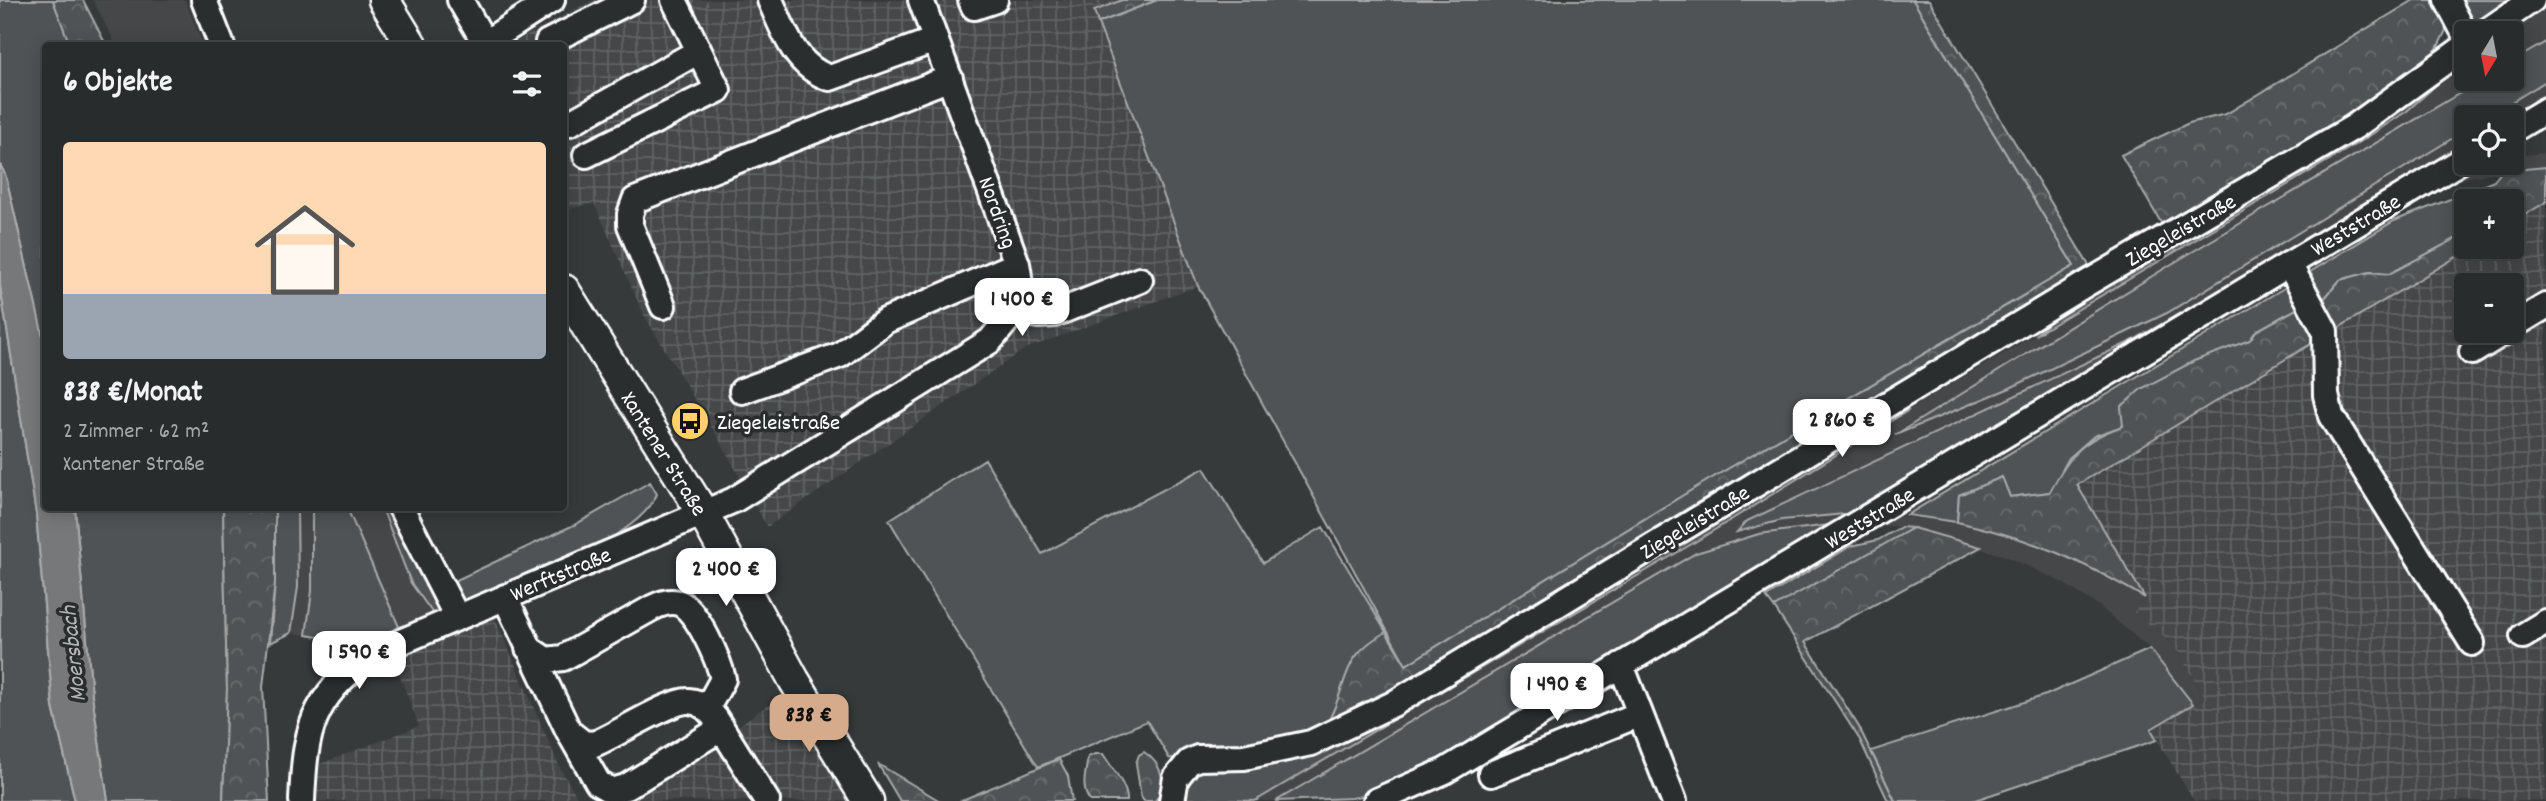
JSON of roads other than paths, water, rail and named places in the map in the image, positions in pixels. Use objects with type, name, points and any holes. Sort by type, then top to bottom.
[{"type":"main road","points":[[384,0],[410,42]]},
{"type":"main road","name":"Xantener Straße","points":[[567,295],[702,513],[794,680],[869,801]]},
{"type":"street","points":[[204,0],[220,42]]},
{"type":"street","points":[[460,0],[484,42]]},
{"type":"street","points":[[487,42],[552,0]]},
{"type":"street","points":[[548,42],[632,0]]},
{"type":"street","points":[[586,155],[718,90],[674,0]]},
{"type":"street","points":[[770,0],[788,39],[803,62],[813,73],[830,78],[936,40]]},
{"type":"street","name":"Nordring","points":[[921,0],[1017,264],[1022,289],[1017,310]]},
{"type":"street","points":[[971,0],[974,7],[995,0]]},
{"type":"street","points":[[2447,0],[2458,21]]},
{"type":"street","points":[[2501,21],[2532,0]]},
{"type":"street","points":[[569,123],[699,51]]},
{"type":"street","name":"Ziegeleistraße","points":[[1172,801],[1176,778],[1189,762],[1198,758],[1244,757],[1311,743],[1392,704],[2138,253],[2354,127],[2454,55]]},
{"type":"street","points":[[663,306],[630,225],[630,214],[635,200],[950,78]]},
{"type":"street","points":[[2524,123],[2546,110]]},
{"type":"street","name":"Weststraße","points":[[1376,801],[1445,771],[2454,165]]},
{"type":"street","points":[[742,391],[840,355],[886,321],[1017,264]]},
{"type":"street","points":[[2289,264],[2325,331],[2326,396],[2331,416],[2472,643]]},
{"type":"street","points":[[702,513],[734,500],[990,341],[1017,310],[1038,315],[1054,314],[1140,280]]},
{"type":"street","points":[[2524,314],[2544,295]]},
{"type":"street","points":[[2472,352],[2487,343]]},
{"type":"street","points":[[403,511],[457,617]]},
{"type":"street","name":"Werftstraße","points":[[302,801],[304,758],[311,726],[326,694],[369,655],[702,513]]},
{"type":"street","points":[[505,597],[528,648],[569,732],[598,783],[612,791],[626,786],[714,718],[723,679],[720,666],[696,619],[689,609],[678,602],[664,602],[563,658],[546,660],[528,648]]},
{"type":"street","points":[[2523,636],[2546,622]]},
{"type":"street","points":[[1621,666],[1674,801]]},
{"type":"street","points":[[569,732],[583,743],[594,744],[686,700],[714,718],[766,801]]},
{"type":"street","points":[[1491,774],[1640,714]]},
{"type":"water","name":"Moersbach","points":[[0,164],[6,177],[42,332],[42,511],[75,511],[92,695],[108,801],[75,801],[53,707],[36,514],[0,285]]},
{"type":"place","name":"Ziegeleistraße","points":[[690,421]]}]
